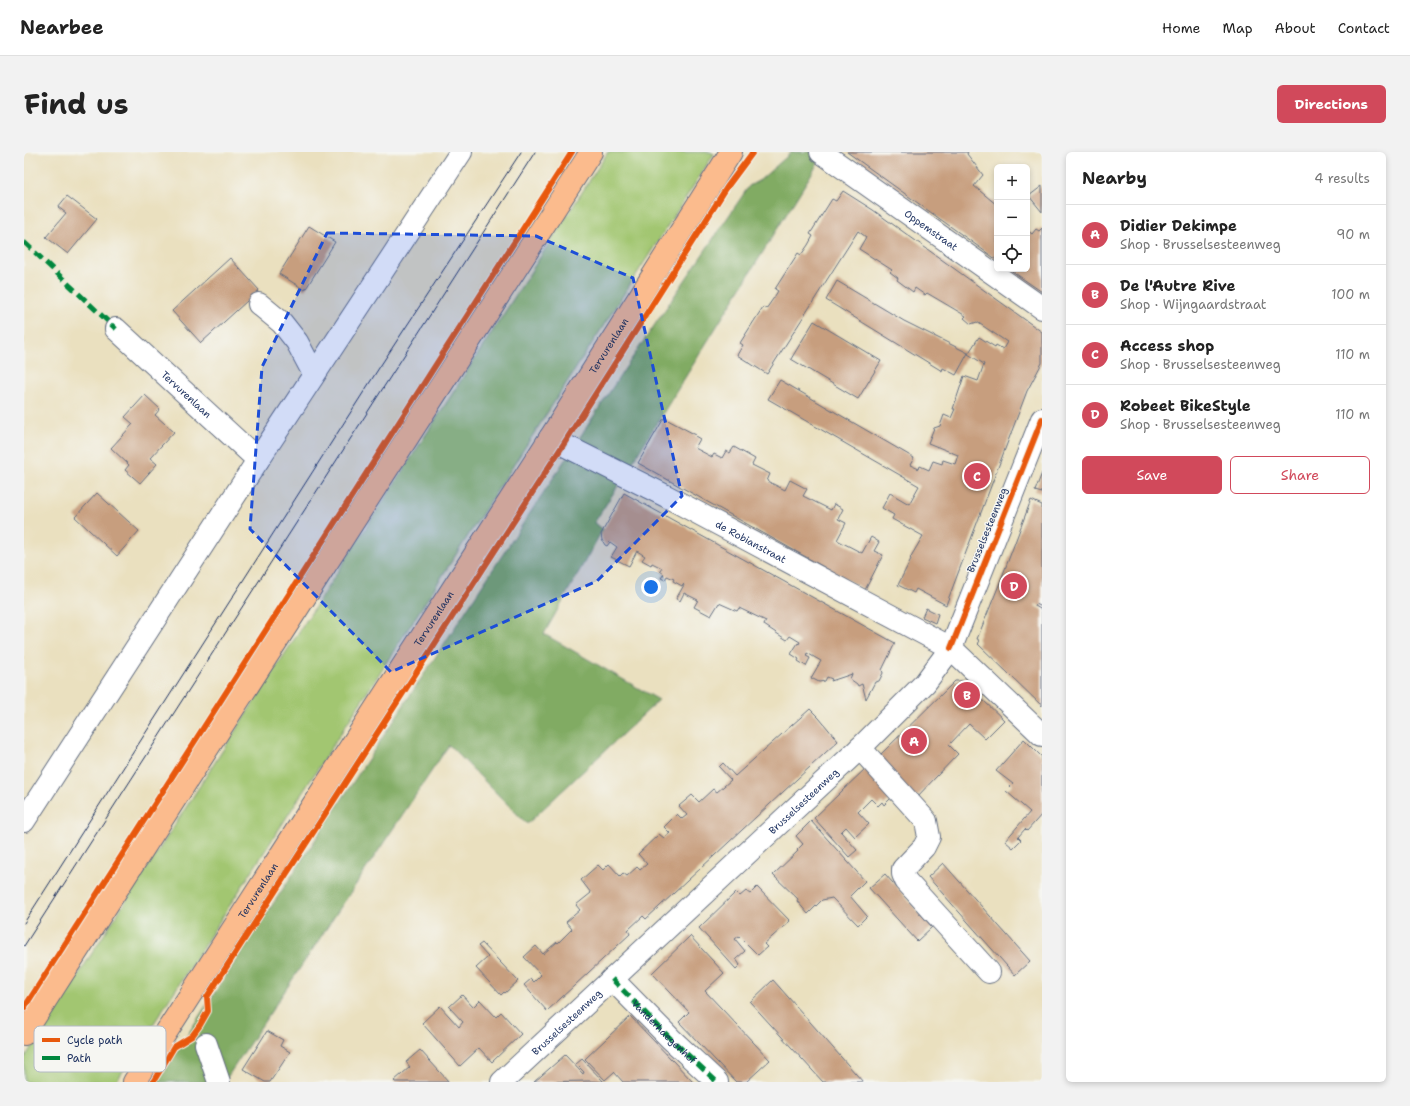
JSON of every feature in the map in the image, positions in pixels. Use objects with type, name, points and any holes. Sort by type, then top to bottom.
[{"type":"main road","points":[[24,1034],[591,152]]},
{"type":"main road","name":"Tervurenlaan","points":[[166,1032],[550,438],[731,152]]},
{"type":"main road","name":"Tervurenlaan","points":[[134,1082],[140,1072]]},
{"type":"street","points":[[24,821],[314,374],[461,152]]},
{"type":"street","name":"Oppemstraat","points":[[821,152],[1042,308]]},
{"type":"street","points":[[259,304],[282,323],[297,342],[314,374]]},
{"type":"street","name":"Tervurenlaan","points":[[116,329],[258,460]]},
{"type":"street","name":"Brusselsesteenweg","points":[[502,1082],[860,748],[925,683],[951,648],[1042,419]]},
{"type":"street","name":"de Robianstraat","points":[[550,438],[666,496],[951,648],[1042,735]]},
{"type":"street","points":[[860,748],[926,821],[929,837],[924,847],[903,869],[903,874],[906,881],[989,972]]},
{"type":"street","name":"Vanderhaegenhof","points":[[612,979],[671,1039],[718,1082]]},
{"type":"street","points":[[206,1044],[220,1082]]},
{"type":"highlighted area","points":[[327,233],[536,236],[633,278],[682,496],[597,581],[391,672],[250,529],[262,367]]},
{"type":"green space","points":[[608,152],[710,152],[714,154],[152,1026],[45,1026]]},
{"type":"green space","points":[[792,152],[825,152],[594,523],[603,529],[544,634],[659,700],[527,824],[449,745],[224,1082],[158,1082],[164,1072],[166,1072],[166,1069],[202,1012],[624,370],[749,186],[760,180]]},
{"type":"green space","points":[[34,1043],[34,1072],[122,1072],[116,1082],[24,1082],[24,1059]]},
{"type":"building","points":[[847,152],[968,152],[967,154],[983,175],[974,186],[994,203],[994,258]]},
{"type":"building","points":[[1042,186],[1042,212],[1030,197],[1030,195]]},
{"type":"building","points":[[843,191],[873,210],[1042,332],[1042,363],[1027,391],[946,605],[916,589],[914,593],[898,585],[911,559],[910,558],[923,536],[892,519],[894,515],[882,508],[890,493],[909,504],[919,486],[768,399],[780,380],[914,458],[910,465],[919,469],[920,466],[929,470],[933,461],[942,464],[943,460],[955,464],[958,455],[928,443],[934,428],[940,426],[944,415],[951,418],[964,376],[978,381],[984,364],[968,354],[979,337],[995,347],[996,345],[1003,349],[1007,342],[977,322],[971,324],[964,318],[966,316],[927,293],[925,295],[915,288],[913,292],[897,280],[898,278],[890,272],[892,270],[859,249],[866,237],[858,231],[767,374],[737,355],[743,345],[740,343],[763,307],[766,309],[773,299],[778,291],[775,289],[798,253],[801,255],[808,245],[813,236],[810,234],[832,199],[836,201]]},
{"type":"building","points":[[67,196],[97,219],[68,254],[46,237],[66,213],[58,207]]},
{"type":"building","points":[[309,226],[335,242],[305,290],[279,274]]},
{"type":"building","points":[[1042,228],[1042,292],[1013,272],[1030,272],[1030,232],[1032,234],[1036,229],[1039,231]]},
{"type":"building","points":[[230,258],[259,290],[201,343],[172,311]]},
{"type":"building","points":[[837,281],[904,321],[968,353],[956,375],[943,368],[942,371],[826,300]]},
{"type":"building","points":[[814,321],[881,361],[858,399],[791,359]]},
{"type":"building","points":[[145,395],[160,409],[155,415],[174,432],[150,458],[157,464],[140,483],[125,470],[129,465],[111,448],[133,424],[125,417]]},
{"type":"building","points":[[664,418],[696,435],[695,436],[700,439],[695,448],[712,457],[714,454],[722,458],[726,451],[730,453],[734,447],[755,459],[752,465],[770,474],[767,481],[785,490],[790,480],[807,489],[803,496],[831,510],[834,504],[843,509],[838,519],[846,523],[837,540],[862,553],[871,537],[879,542],[874,551],[883,555],[865,590],[638,463]]},
{"type":"building","points":[[1042,473],[1042,493],[1035,491]]},
{"type":"building","points":[[97,493],[139,531],[117,556],[75,517]]},
{"type":"building","points":[[624,493],[895,643],[882,670],[883,673],[879,681],[875,682],[866,699],[862,684],[858,686],[850,679],[852,674],[831,681],[832,679],[827,677],[825,681],[819,682],[811,678],[821,661],[807,653],[806,656],[810,658],[806,666],[798,661],[799,659],[791,654],[800,642],[790,636],[787,640],[764,625],[766,621],[739,608],[737,611],[719,603],[711,616],[694,607],[698,600],[684,593],[680,601],[676,599],[684,585],[683,584],[682,586],[673,581],[674,579],[667,576],[665,580],[661,578],[664,574],[660,571],[662,568],[652,563],[651,565],[642,560],[645,556],[637,551],[629,566],[611,557],[617,547],[610,542],[607,546],[605,545],[601,534]]},
{"type":"building","points":[[1031,500],[1042,505],[1042,607],[1036,604],[1035,606],[1042,610],[1042,706],[978,644],[977,639]]},
{"type":"building","points":[[926,608],[938,614],[935,623],[922,617]]},
{"type":"building","points":[[955,681],[963,681],[1004,720],[985,739],[969,724],[949,745],[958,754],[915,799],[877,758]]},
{"type":"building","points":[[810,709],[838,741],[646,919],[643,916],[628,930],[630,934],[547,1011],[524,985],[531,979],[534,982],[541,975],[524,957],[536,946],[543,954],[557,942],[558,943],[572,929],[566,922],[580,910],[576,905],[591,893],[581,880],[598,865],[603,870],[609,864],[620,876],[623,873],[627,876],[637,867],[640,870],[647,864],[638,854],[659,834],[664,838],[670,833],[664,827],[677,814],[682,819],[687,815],[679,806],[692,795],[699,802],[713,789],[717,792],[731,780],[719,767],[723,763],[735,776]]},
{"type":"building","points":[[1024,739],[1042,757],[1042,814],[1027,831],[1025,829],[1018,837],[1021,840],[1013,848],[1005,841],[1030,812],[1006,791],[1013,784],[996,771]]},
{"type":"building","points":[[868,766],[895,794],[884,805],[882,802],[878,806],[871,799],[858,812],[869,824],[855,837],[846,827],[841,832],[857,850],[849,857],[814,818]]},
{"type":"building","points":[[811,821],[865,881],[850,896],[867,916],[858,925],[832,898],[822,900],[808,914],[797,901],[798,899],[773,875],[798,851],[797,850],[803,844],[796,836]]},
{"type":"building","points":[[943,863],[1030,961],[1015,975],[928,877]]},
{"type":"building","points":[[885,874],[932,927],[917,941],[869,888]]},
{"type":"building","points":[[757,887],[790,921],[764,944],[767,947],[758,955],[739,936],[735,939],[745,951],[736,959],[740,965],[736,969],[699,928],[736,892],[740,896],[746,891],[750,894]]},
{"type":"building","points":[[690,936],[724,973],[705,991],[770,1060],[746,1082],[736,1082],[679,1022],[689,1012],[652,973]]},
{"type":"building","points":[[482,943],[518,981],[501,995],[476,968],[488,957],[478,946]]},
{"type":"building","points":[[773,980],[863,1082],[823,1082],[750,1002]]},
{"type":"building","points":[[462,995],[473,1007],[480,1000],[496,1017],[501,1012],[521,1034],[492,1062],[479,1048],[460,1066],[422,1023],[440,1006],[459,1027],[463,1022],[449,1007]]},
{"type":"building","points":[[630,1016],[693,1082],[623,1082],[614,1072],[605,1080],[585,1059]]},
{"type":"building","points":[[267,1031],[283,1040],[280,1046],[290,1052],[270,1082],[265,1082],[243,1069]]},
{"type":"building","points":[[420,1050],[449,1082],[394,1081],[410,1067],[406,1062]]},
{"type":"building","points":[[565,1055],[583,1074],[584,1072],[576,1064],[582,1059],[604,1082],[534,1082]]},
{"type":"tram line","points":[[24,923],[379,368],[521,152]]},
{"type":"tram line","points":[[24,946],[535,152]]},
{"type":"marked path","points":[[24,242],[116,329]]},
{"type":"marked path","points":[[612,979],[671,1039],[717,1082]]},
{"type":"cycle path","points":[[24,1008],[572,152]]},
{"type":"cycle path","points":[[166,1060],[174,1047],[192,1036],[200,1025],[208,1011],[207,997],[563,445],[727,187],[753,152]]},
{"type":"cycle path","points":[[951,648],[1042,419]]},
{"type":"cycle path","points":[[153,1082],[159,1072]]},
{"type":"place","name":"Access shop","points":[[977,476]]},
{"type":"place","name":"Robeet BikeStyle","points":[[1014,586]]},
{"type":"place","name":"De l'Autre Rive","points":[[967,695]]},
{"type":"place","name":"Didier Dekimpe","points":[[914,741]]}]
